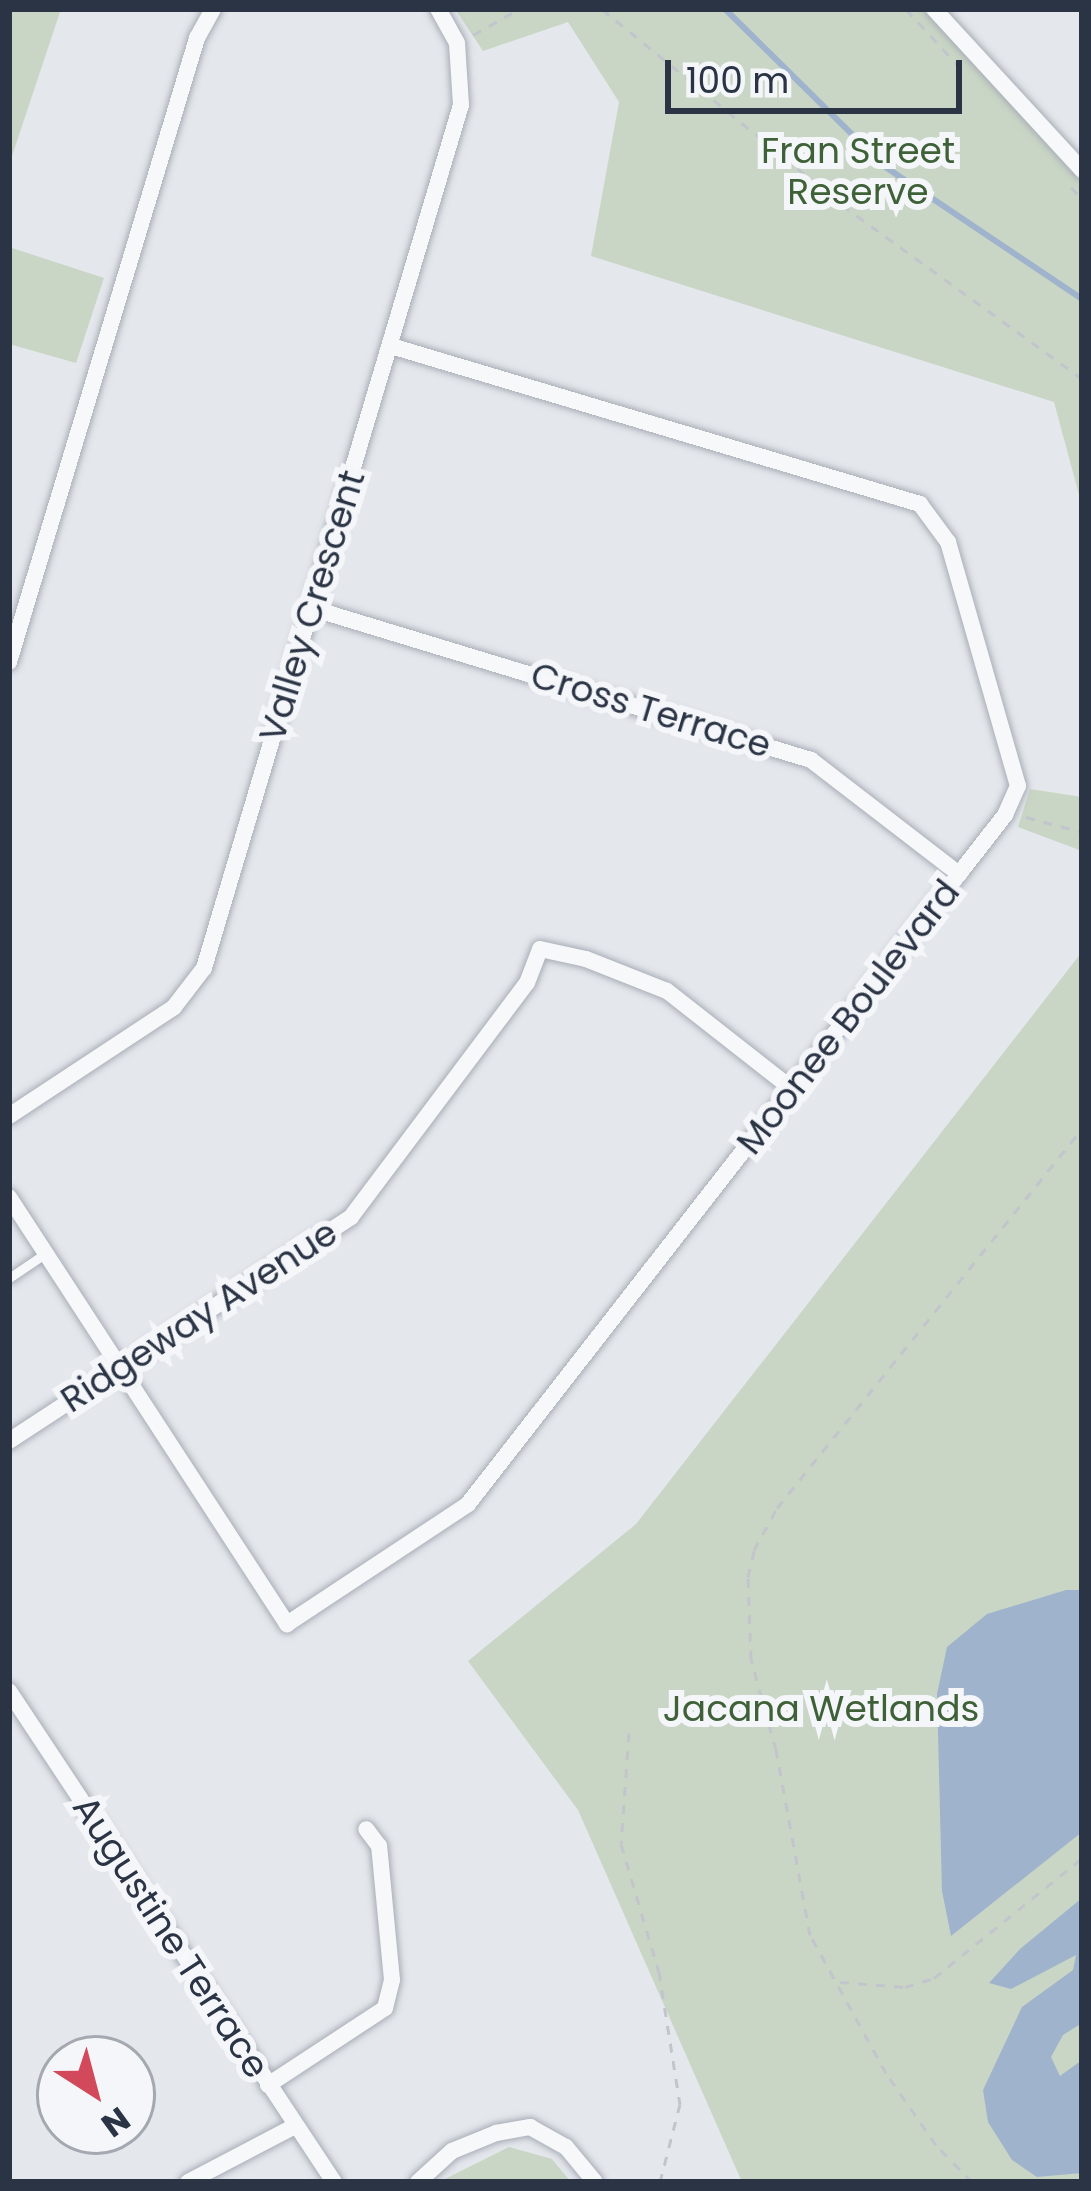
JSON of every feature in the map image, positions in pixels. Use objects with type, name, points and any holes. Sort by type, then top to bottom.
[{"type":"street","points":[[9,662],[197,38],[212,9]]},
{"type":"street","name":"Valley Crescent","points":[[9,1116],[173,1007],[204,968],[461,105],[457,43],[438,9]]},
{"type":"street","points":[[934,9],[1082,170]]},
{"type":"street","name":"Moonee Boulevard","points":[[122,1367],[287,1624],[468,1504],[1005,815],[1018,786],[948,542],[920,504],[391,346]]},
{"type":"street","name":"Cross Terrace","points":[[311,608],[811,760],[959,874]]},
{"type":"street","name":"Ridgeway Avenue","points":[[9,1441],[351,1217],[527,983],[540,950],[586,959],[667,991],[792,1089]]},
{"type":"street","points":[[9,1197],[122,1367]]},
{"type":"street","name":"Augustine Terrace","points":[[9,1691],[334,2182]]},
{"type":"street","points":[[268,2085],[385,2008],[392,1980],[379,1846],[366,1829]]},
{"type":"street","points":[[188,2182],[295,2126]]},
{"type":"street","points":[[418,2182],[452,2151],[496,2133],[530,2127],[566,2147],[595,2182]]},
{"type":"lane","points":[[9,1278],[46,1253]]},
{"type":"path","points":[[471,36],[519,9]]},
{"type":"path","points":[[602,9],[842,206],[1082,379]]},
{"type":"path","points":[[1030,818],[1082,832]]},
{"type":"path","points":[[972,2182],[908,2105],[810,1935],[776,1750],[751,1659],[746,1611],[754,1550],[777,1508],[1082,1128]]},
{"type":"path","points":[[629,1732],[621,1844],[658,1972],[680,2104],[660,2182]]},
{"type":"path","points":[[839,1982],[905,1987],[934,1978],[1082,1858]]},
{"type":"green space","points":[[9,9],[61,9],[9,165]]},
{"type":"green space","name":"Fran Street Reserve","points":[[932,9],[1082,179],[1082,506],[1054,402],[591,256],[619,102],[568,22],[483,51],[457,12]]},
{"type":"green space","points":[[9,247],[104,278],[76,363],[9,344]]},
{"type":"green space","points":[[1030,789],[1082,797],[1082,851],[1018,827]]},
{"type":"green space","name":"Jacana Wetlands","points":[[1082,952],[1082,2182],[742,2182],[578,1810],[468,1661],[636,1524]]},
{"type":"green space","points":[[509,2147],[552,2159],[571,2182],[439,2182]]},
{"type":"water","points":[[1066,1590],[1082,1590],[1082,1832],[951,1936],[942,1891],[937,1694],[947,1647],[987,1614]]},
{"type":"water","points":[[1082,1898],[1082,2023],[1063,2035],[1051,2057],[1060,2076],[1082,2060],[1082,2173],[1037,2177],[1012,2160],[988,2122],[983,2090],[1022,2007],[1073,1970],[1076,1955],[1011,1989],[989,1983],[1020,1949]]},
{"type":"waterway","points":[[725,9],[884,166],[1082,299]]}]
